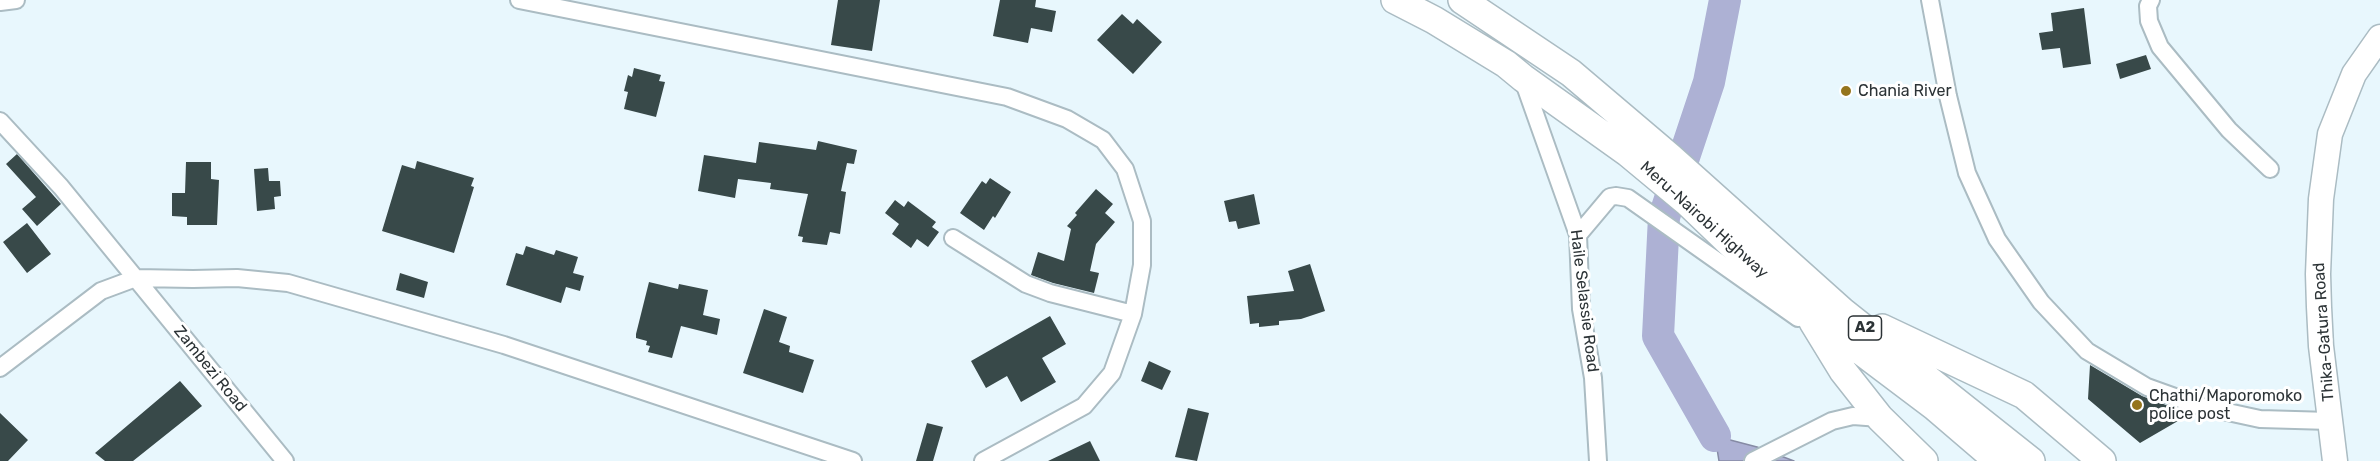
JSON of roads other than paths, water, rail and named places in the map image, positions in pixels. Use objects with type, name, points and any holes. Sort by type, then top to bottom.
[{"type":"highway","name":"Meru-Nairobi Highway","points":[[1395,0],[1434,20],[1506,64],[1523,78],[1634,143]]},
{"type":"highway","name":"Meru-Nairobi Highway","points":[[1462,0],[1571,73],[1634,143],[1696,195],[2031,461]]},
{"type":"highway","name":"Meru-Nairobi Highway","points":[[1696,195],[1737,250],[1805,309],[1935,406],[1998,461]]},
{"type":"highway","points":[[1805,309],[1843,371],[1880,418],[1924,461]]},
{"type":"highway","points":[[1842,311],[2024,395],[2102,461]]},
{"type":"main road","name":"Thika-Gatura Road","points":[[2335,461],[2319,307],[2321,199],[2330,134],[2354,74],[2380,37]]},
{"type":"street","points":[[0,2],[16,0]]},
{"type":"street","points":[[519,0],[1007,97],[1067,118],[1103,140],[1125,169],[1142,221],[1142,265],[1133,314],[1112,374],[1084,406],[983,461]]},
{"type":"street","points":[[1930,0],[1948,96],[1967,173],[1997,239],[2041,302],[2087,351],[2147,387],[2200,406],[2260,419],[2330,421]]},
{"type":"street","points":[[2151,0],[2148,6],[2149,21],[2160,47],[2229,130],[2270,168]]},
{"type":"street","name":"Haile Selassie Road","points":[[1523,78],[1578,235],[1581,309],[1593,378],[1598,461]]},
{"type":"street","name":"Zambezi Road","points":[[0,121],[61,187],[285,461]]},
{"type":"street","points":[[1578,235],[1610,197],[1622,196],[1634,202],[1819,332]]},
{"type":"street","points":[[953,238],[1026,284],[1050,293],[1133,314]]},
{"type":"street","points":[[0,368],[101,291],[136,278],[237,278],[288,283],[504,345],[853,461]]},
{"type":"street","points":[[1753,461],[1833,421],[1853,416],[1880,418]]},
{"type":"water","points":[[1715,436],[1757,447],[1794,461],[1719,461]]},
{"type":"waterway","name":"Chania River","points":[[1715,436],[1658,336],[1664,217],[1709,82],[1725,0]]},
{"type":"place","name":"Chania River","points":[[1846,91]]},
{"type":"place","name":"Chathi/Maporomoko police post","points":[[2137,405]]}]
